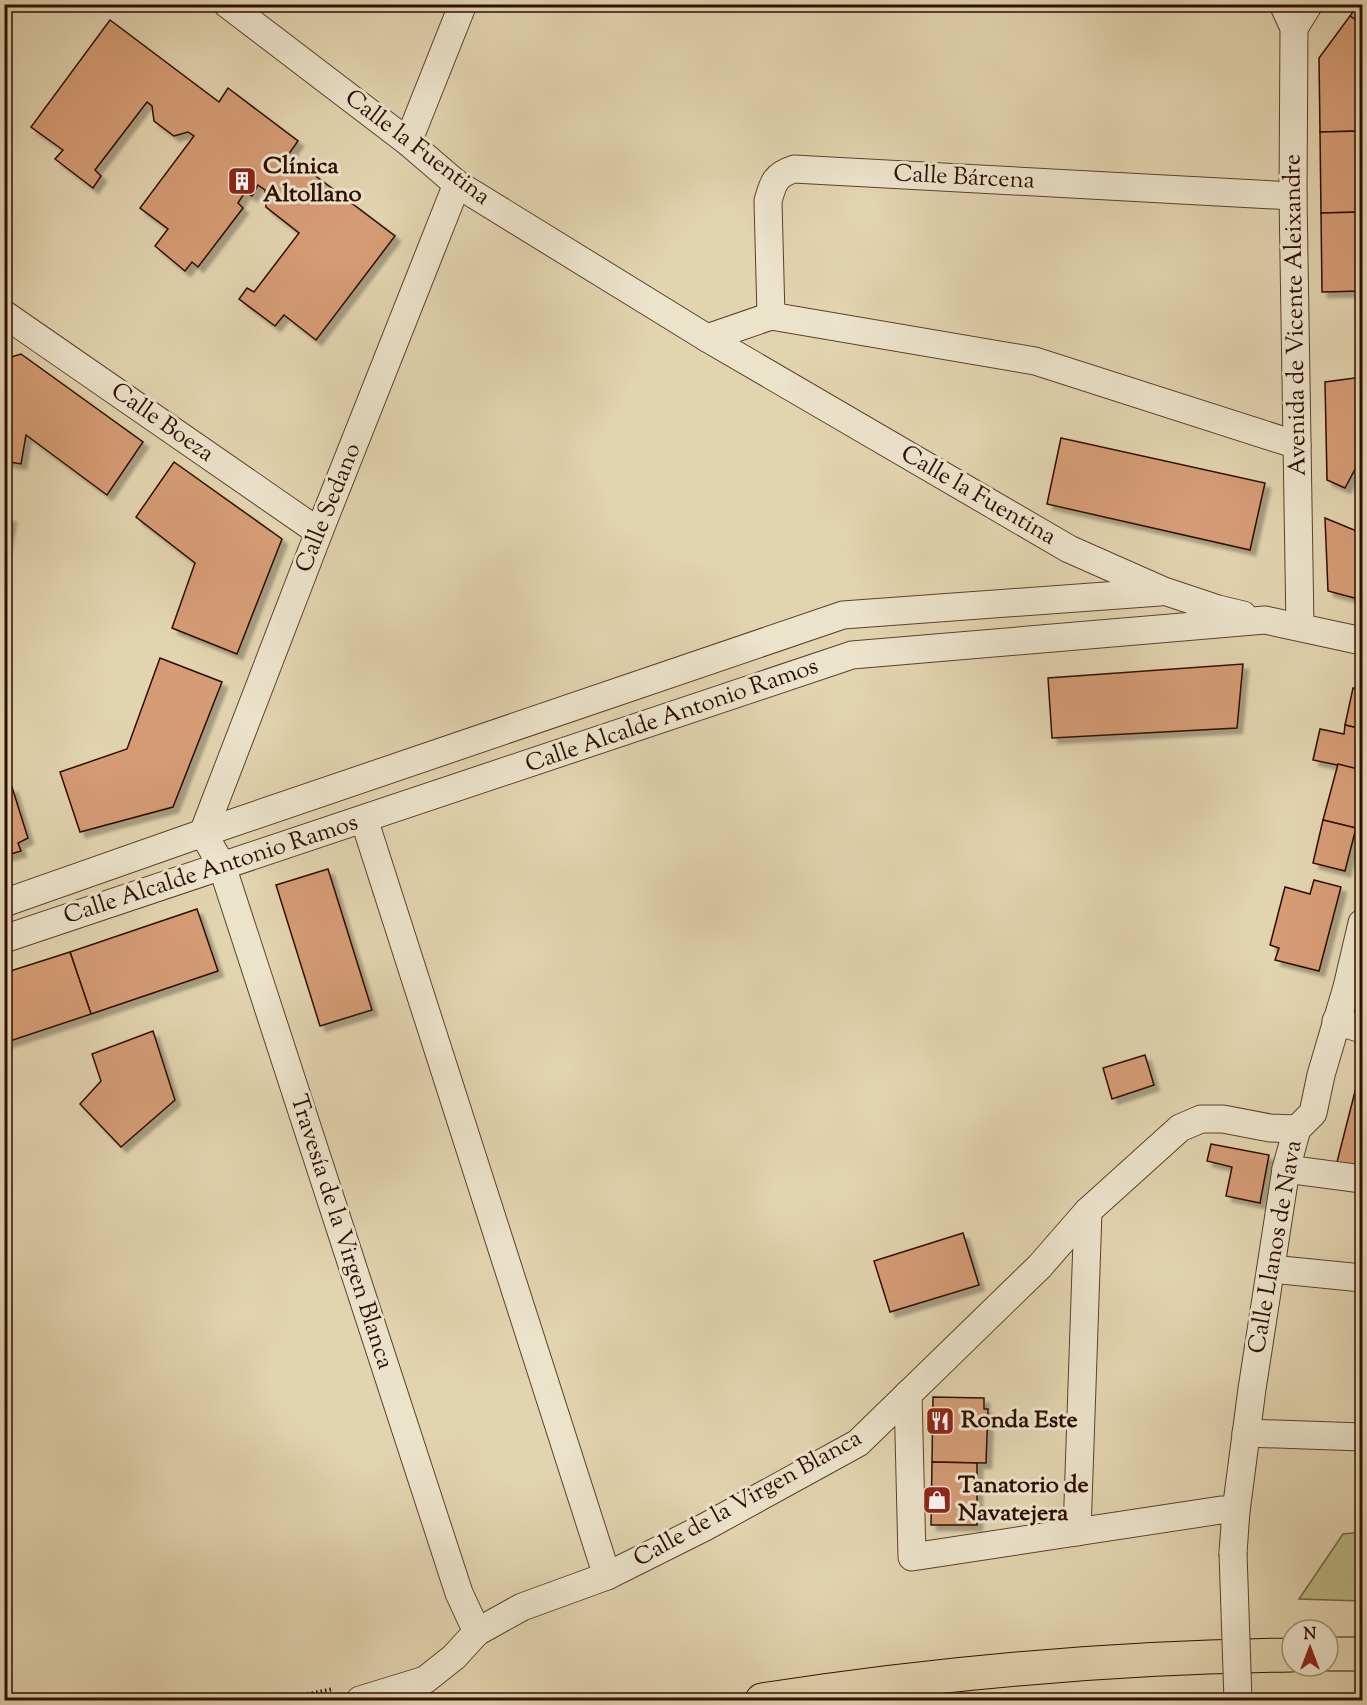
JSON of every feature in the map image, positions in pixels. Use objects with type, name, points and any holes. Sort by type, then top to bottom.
[{"type":"highway","points":[[1340,1654],[1362,1654]]},
{"type":"highway","points":[[762,1701],[908,1680],[1105,1661],[1280,1655]]},
{"type":"street","name":"Calle la Fuentina","points":[[227,4],[408,142],[457,184],[707,338],[1069,549],[1164,591],[1218,609],[1265,620]]},
{"type":"street","points":[[408,142],[463,4]]},
{"type":"street","points":[[1289,16],[1309,4]]},
{"type":"street","name":"Avenida de Vicente Aleixandre","points":[[1289,16],[1300,627]]},
{"type":"street","name":"Calle Bárcena","points":[[771,316],[768,201],[773,184],[782,173],[794,169],[1293,196]]},
{"type":"street","name":"Calle Sedano","points":[[203,833],[457,184]]},
{"type":"street","name":"Calle Boeza","points":[[4,314],[319,532]]},
{"type":"street","points":[[707,338],[771,316],[1035,361],[1297,445]]},
{"type":"street","name":"Calle Alcalde Antonio Ramos","points":[[4,903],[843,615],[1164,591]]},
{"type":"street","name":"Calle Alcalde Antonio Ramos","points":[[4,939],[852,655],[1265,620],[1362,641]]},
{"type":"street","points":[[364,819],[607,1576]]},
{"type":"street","name":"Travesía de la Virgen Blanca","points":[[203,833],[222,866],[459,1593],[477,1632]]},
{"type":"street","name":"Calle Llanos de Nava","points":[[1238,1701],[1233,1553],[1236,1511],[1286,1169],[1297,1129],[1313,1113],[1362,923]]},
{"type":"street","points":[[1336,1021],[1362,1029]]},
{"type":"street","name":"Calle de la Virgen Blanca","points":[[366,1699],[425,1680],[454,1657],[477,1632],[522,1607],[607,1576],[705,1527],[858,1443],[1040,1266],[1088,1211],[1180,1128],[1201,1119],[1222,1119],[1270,1128],[1297,1129]]},
{"type":"street","points":[[1286,1169],[1362,1179]]},
{"type":"street","points":[[1077,1532],[1088,1211]]},
{"type":"street","points":[[1271,1269],[1362,1278]]},
{"type":"street","points":[[908,1394],[912,1557],[1221,1510],[1236,1511]]},
{"type":"street","points":[[1246,1433],[1362,1437]]},
{"type":"path","points":[[280,1701],[350,1685],[366,1699]]},
{"type":"green space","points":[[1362,1532],[1362,1601],[1299,1599],[1343,1534]]},
{"type":"building","points":[[1358,4],[1362,4],[1362,24],[1350,16]]},
{"type":"building","points":[[1350,16],[1362,24],[1362,131],[1320,132],[1319,58]]},
{"type":"building","name":"Clínica Altollano","points":[[110,20],[219,102],[228,88],[298,141],[288,155],[395,236],[316,340],[284,315],[275,326],[239,299],[247,288],[254,292],[299,233],[266,207],[265,190],[258,185],[252,196],[245,192],[238,203],[243,208],[198,267],[192,262],[185,271],[155,246],[168,229],[140,208],[194,136],[188,132],[174,136],[154,121],[152,106],[147,102],[95,170],[101,176],[93,188],[55,159],[63,150],[31,127]]},
{"type":"building","points":[[1362,131],[1362,212],[1321,213],[1320,132]]},
{"type":"building","points":[[1362,212],[1362,291],[1322,292],[1321,213]]},
{"type":"building","points":[[21,354],[143,442],[107,495],[26,435],[21,464],[4,461],[4,359]]},
{"type":"building","points":[[1362,377],[1362,456],[1345,488],[1327,480],[1325,382]]},
{"type":"building","points":[[1061,438],[1265,483],[1250,550],[1047,504]]},
{"type":"building","points":[[174,462],[282,539],[237,654],[172,628],[195,563],[136,517]]},
{"type":"building","points":[[4,516],[11,517],[5,550],[4,550]]},
{"type":"building","points":[[1325,518],[1359,532],[1359,545],[1362,546],[1362,600],[1328,591]]},
{"type":"building","points":[[160,658],[222,682],[173,807],[80,832],[60,772],[127,749]]},
{"type":"building","points":[[1243,664],[1237,728],[1052,738],[1048,678]]},
{"type":"building","points":[[1353,688],[1362,689],[1362,729],[1345,725]]},
{"type":"building","points":[[1345,725],[1362,729],[1362,770],[1313,760],[1320,729],[1344,734]]},
{"type":"building","points":[[1338,764],[1362,770],[1362,800],[1356,828],[1323,820]]},
{"type":"building","points":[[12,787],[28,838],[18,843],[21,851],[4,856],[4,789]]},
{"type":"building","points":[[1323,820],[1356,828],[1345,871],[1313,863]]},
{"type":"building","points":[[328,869],[372,1010],[320,1026],[276,885]]},
{"type":"building","points":[[1314,880],[1341,887],[1319,971],[1275,960],[1279,948],[1270,945],[1285,887],[1310,894]]},
{"type":"building","points":[[197,909],[218,971],[91,1014],[70,952]]},
{"type":"building","points":[[70,952],[91,1014],[4,1043],[4,973]]},
{"type":"building","points":[[153,1031],[175,1100],[121,1147],[80,1104],[101,1081],[92,1054]]},
{"type":"building","points":[[1145,1055],[1154,1085],[1112,1099],[1103,1068]]},
{"type":"building","points":[[1362,1064],[1362,1169],[1336,1166]]},
{"type":"building","points":[[1211,1144],[1269,1155],[1260,1203],[1226,1196],[1232,1167],[1207,1161]]},
{"type":"building","points":[[963,1233],[979,1285],[890,1312],[874,1261]]},
{"type":"building","points":[[933,1397],[984,1398],[984,1409],[988,1409],[986,1463],[932,1462]]},
{"type":"building","points":[[932,1462],[977,1463],[977,1525],[931,1525]]},
{"type":"place","name":"Clínica Altollano","points":[[242,181]]},
{"type":"place","name":"Ronda Este","points":[[940,1421]]},
{"type":"place","name":"Tanatorio de Navatejera","points":[[937,1500]]}]
